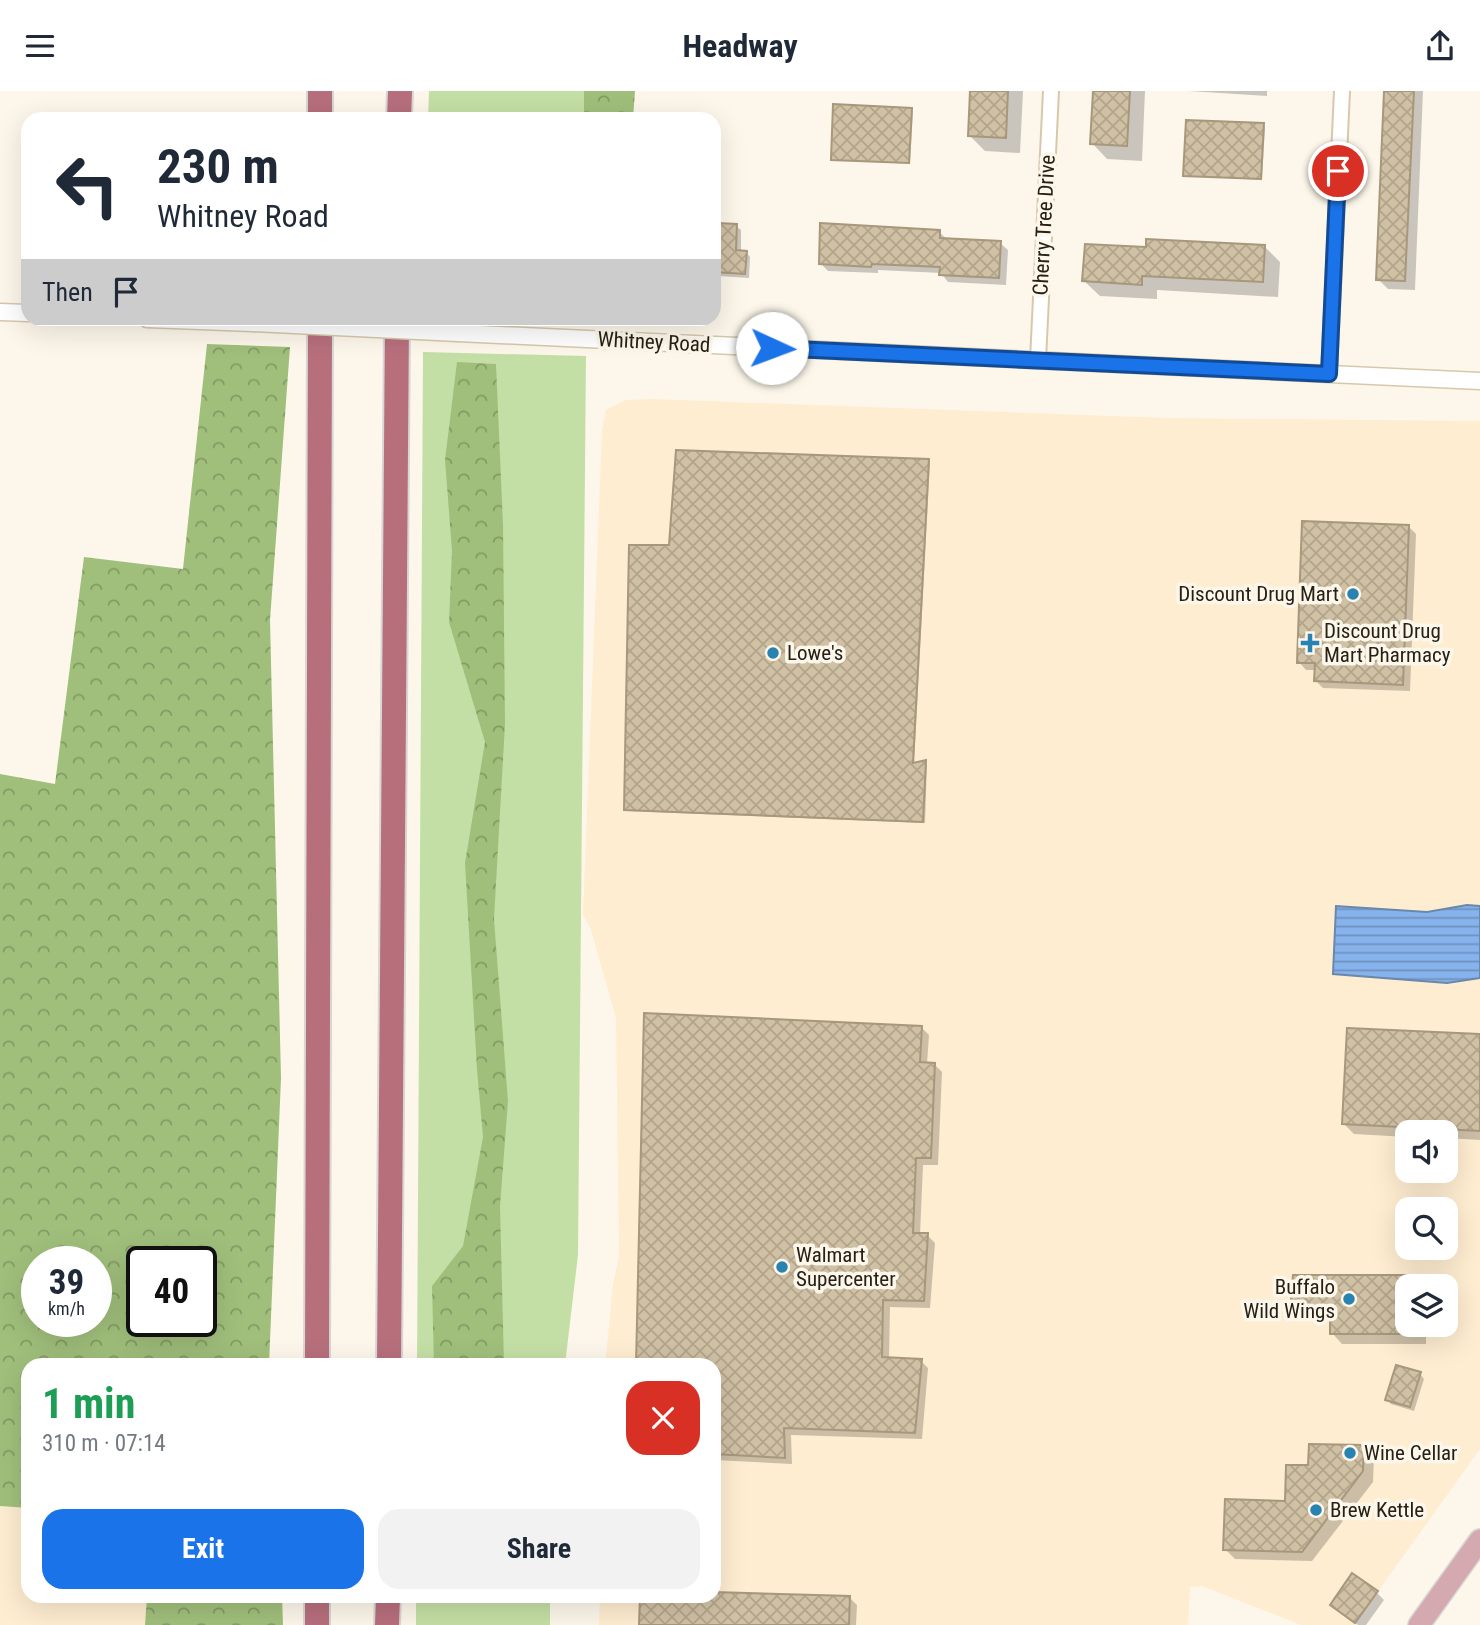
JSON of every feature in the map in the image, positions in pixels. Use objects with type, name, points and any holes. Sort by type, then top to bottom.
[{"type":"highway","points":[[320,91],[320,112]]},
{"type":"highway","points":[[400,91],[400,112]]},
{"type":"highway","points":[[317,1358],[320,326]]},
{"type":"highway","points":[[389,1358],[397,326]]},
{"type":"highway","points":[[317,1603],[317,1625]]},
{"type":"highway","points":[[387,1625],[388,1603]]},
{"type":"main road","points":[[1419,1625],[1480,1540]]},
{"type":"street","name":"Cherry Tree Drive","points":[[1038,360],[1051,91]]},
{"type":"street","points":[[1329,374],[1342,91]]},
{"type":"street","points":[[0,312],[21,313]]},
{"type":"street","name":"Whitney Road","points":[[314,326],[1480,381]]},
{"type":"shaded area","points":[[652,399],[1166,418],[1480,421],[1480,1449],[1354,1625],[1301,1625],[1202,1586],[1190,1587],[1188,1625],[599,1625],[600,1603],[721,1603],[721,1358],[606,1358],[613,1284],[619,1256],[616,1018],[591,930],[583,914],[602,431],[606,410],[626,400]]},
{"type":"shaded area","points":[[0,1506],[21,1508],[21,1603],[147,1603],[145,1625],[0,1625]]},
{"type":"green space","points":[[429,91],[584,91],[584,112],[428,112]]},
{"type":"green space","points":[[584,91],[635,91],[634,112],[584,112]]},
{"type":"green space","points":[[207,344],[290,347],[270,620],[281,1078],[269,1358],[21,1358],[21,1508],[0,1506],[0,774],[55,784],[84,557],[183,569]]},
{"type":"green space","points":[[423,352],[586,356],[578,1255],[566,1358],[417,1358]]},
{"type":"green space","points":[[457,362],[496,364],[503,525],[505,724],[494,919],[508,1101],[500,1206],[504,1358],[434,1358],[432,1286],[463,1246],[483,1137],[465,863],[485,742],[449,622],[452,551],[445,460]]},
{"type":"green space","points":[[147,1603],[282,1603],[283,1625],[145,1625]]},
{"type":"green space","points":[[416,1603],[550,1603],[550,1625],[416,1625]]},
{"type":"water","points":[[1467,905],[1480,906],[1480,978],[1447,983],[1333,974],[1336,906],[1427,912]]},
{"type":"building","points":[[970,91],[1008,91],[1006,138],[968,136]]},
{"type":"building","points":[[1093,91],[1130,91],[1127,146],[1090,144]]},
{"type":"building","points":[[1384,91],[1414,91],[1405,281],[1376,280]]},
{"type":"building","points":[[833,104],[912,108],[909,163],[831,160]]},
{"type":"building","points":[[1186,120],[1264,123],[1261,179],[1183,176]]},
{"type":"building","points":[[721,223],[737,224],[736,250],[747,251],[745,274],[721,272]]},
{"type":"building","points":[[820,223],[940,230],[940,238],[1001,241],[999,278],[939,275],[940,267],[819,264]]},
{"type":"building","points":[[1146,239],[1265,245],[1263,282],[1142,276],[1142,285],[1082,281],[1085,244],[1146,247]]},
{"type":"building","name":"Lowe's","points":[[676,450],[929,459],[913,763],[926,760],[923,822],[624,810],[629,545],[669,545]]},
{"type":"building","name":"Discount Drug Mart","points":[[1302,521],[1409,525],[1403,685],[1314,681],[1315,663],[1297,663]]},
{"type":"building","name":"Walmart Supercenter","points":[[644,1013],[922,1026],[920,1062],[935,1063],[931,1158],[916,1158],[913,1233],[928,1233],[924,1301],[883,1300],[882,1357],[922,1359],[915,1433],[784,1428],[785,1458],[721,1454],[721,1358],[636,1358]]},
{"type":"building","points":[[1347,1028],[1480,1034],[1480,1131],[1458,1130],[1458,1120],[1395,1120],[1395,1127],[1342,1124]]},
{"type":"building","name":"Buffalo Wild Wings","points":[[1293,1275],[1395,1275],[1395,1334],[1330,1334],[1330,1311],[1290,1312]]},
{"type":"building","points":[[1396,1365],[1421,1372],[1410,1407],[1385,1400]]},
{"type":"building","points":[[1309,1444],[1364,1445],[1363,1471],[1302,1552],[1223,1550],[1225,1499],[1285,1501],[1286,1465],[1308,1465]]},
{"type":"building","points":[[1352,1573],[1378,1591],[1355,1623],[1330,1605]]},
{"type":"building","points":[[721,1592],[850,1596],[849,1625],[639,1625],[640,1603],[721,1603]]},
{"type":"place","name":"Discount Drug Mart","points":[[1353,594]]},
{"type":"place","name":"Discount Drug Mart Pharmacy","points":[[1310,643]]},
{"type":"place","name":"Lowe's","points":[[773,653]]},
{"type":"place","name":"Walmart Supercenter","points":[[782,1267]]},
{"type":"place","name":"Buffalo Wild Wings","points":[[1349,1299]]},
{"type":"place","name":"Wine Cellar","points":[[1350,1453]]},
{"type":"place","name":"Brew Kettle","points":[[1316,1510]]},
{"type":"route","points":[[772,348],[1329,374],[1338,171]]}]
